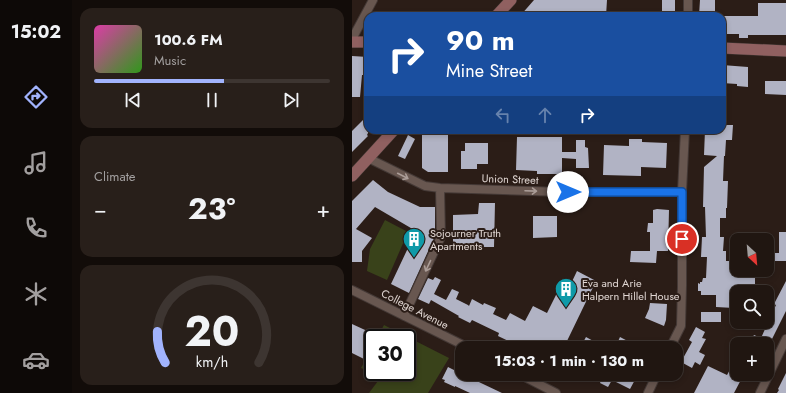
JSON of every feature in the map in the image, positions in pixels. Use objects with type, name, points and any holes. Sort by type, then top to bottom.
[{"type":"street","points":[[367,12],[373,0]]},
{"type":"street","points":[[500,12],[511,0]]},
{"type":"street","points":[[688,0],[688,12]]},
{"type":"street","points":[[364,17],[352,40],[364,42]]},
{"type":"street","points":[[726,48],[786,51]]},
{"type":"street","points":[[352,176],[390,134]]},
{"type":"street","points":[[674,341],[681,326],[682,192],[685,134]]},
{"type":"street","name":"Union Street","points":[[368,158],[425,186],[440,188],[562,192],[682,192]]},
{"type":"street","points":[[404,316],[441,236],[440,188]]},
{"type":"street","name":"College Avenue","points":[[352,290],[455,341]]},
{"type":"street","points":[[760,393],[786,339]]},
{"type":"street","points":[[533,381],[554,392]]},
{"type":"street","points":[[648,393],[654,381]]},
{"type":"green space","points":[[385,220],[408,232],[387,280],[367,271],[370,249]]},
{"type":"green space","points":[[384,325],[392,329],[382,329]]},
{"type":"green space","points":[[416,341],[449,358],[428,393],[369,393],[378,381],[416,381]]},
{"type":"green space","points":[[364,362],[364,369],[361,368]]},
{"type":"building","points":[[534,0],[607,0],[606,12],[524,12]]},
{"type":"building","points":[[662,0],[675,0],[675,12],[662,12]]},
{"type":"building","points":[[700,0],[715,0],[715,12],[699,12]]},
{"type":"building","points":[[758,3],[786,3],[786,35],[748,35],[748,38],[739,38],[739,34],[726,34],[726,16],[758,16]]},
{"type":"building","points":[[352,56],[364,57],[364,75],[362,75],[360,97],[352,97]]},
{"type":"building","points":[[726,65],[748,67],[748,87],[737,86],[737,84],[726,83]]},
{"type":"building","points":[[765,81],[786,81],[786,95],[765,94]]},
{"type":"building","points":[[364,119],[364,134],[368,134],[368,136],[352,152],[352,131]]},
{"type":"building","points":[[726,125],[733,125],[732,140],[726,140],[724,156],[723,181],[728,181],[727,208],[726,218],[720,218],[720,237],[724,237],[723,251],[726,251],[726,261],[730,261],[730,277],[755,277],[755,285],[730,285],[730,308],[716,307],[716,295],[701,295],[701,291],[698,291],[698,283],[700,284],[703,278],[706,278],[707,257],[701,257],[702,237],[706,237],[705,207],[703,207],[704,167],[717,156],[704,155],[705,134],[726,134]]},
{"type":"building","points":[[422,134],[448,134],[448,172],[428,172],[422,168]]},
{"type":"building","points":[[408,135],[415,139],[405,159],[398,156]]},
{"type":"building","points":[[517,137],[562,137],[562,152],[576,152],[576,140],[585,140],[585,147],[588,148],[589,168],[576,168],[576,159],[562,158],[562,174],[537,174],[537,171],[516,170]]},
{"type":"building","points":[[629,139],[642,139],[642,142],[667,143],[666,168],[641,167],[641,176],[603,175],[604,145],[629,146]]},
{"type":"building","points":[[465,143],[488,143],[488,164],[477,164],[477,169],[461,169],[461,151],[465,151]]},
{"type":"building","name":"Sojourner Truth Apartments","points":[[373,180],[388,192],[420,207],[435,207],[435,236],[409,293],[391,284],[416,231],[375,207],[356,229],[372,238],[362,251],[362,262],[352,262],[352,201]]},
{"type":"building","points":[[479,203],[495,203],[494,247],[478,247],[478,244],[453,245],[453,215],[478,214]]},
{"type":"building","points":[[653,210],[669,210],[668,251],[657,251],[656,263],[630,262],[631,251],[650,251],[650,232],[647,232],[648,223],[653,223]]},
{"type":"building","points":[[533,216],[557,216],[557,237],[533,238]]},
{"type":"building","points":[[779,232],[786,232],[786,261],[774,261],[774,253],[779,253]]},
{"type":"building","points":[[577,271],[596,281],[567,341],[509,341],[498,336],[499,333],[472,320],[470,323],[431,300],[429,304],[418,299],[428,278],[433,280],[435,277],[441,280],[434,294],[446,300],[452,289],[459,292],[456,299],[469,306],[472,299],[483,305],[484,303],[496,308],[493,314],[506,320],[510,313],[525,321],[533,306],[547,313],[558,291],[560,292],[562,287],[568,290]]},
{"type":"building","points":[[786,281],[786,311],[773,337],[761,337],[765,329],[774,329],[774,309],[776,305],[774,304]]},
{"type":"building","points":[[650,303],[667,304],[664,326],[645,318]]},
{"type":"building","points":[[701,312],[721,312],[721,322],[701,322]]},
{"type":"building","points":[[352,324],[364,330],[364,359],[352,353]]},
{"type":"building","points":[[696,327],[705,332],[702,338],[706,339],[699,352],[705,355],[700,365],[695,362],[692,368],[683,363],[683,358],[692,342],[689,340]]},
{"type":"building","points":[[586,337],[593,341],[584,341]]},
{"type":"building","points":[[620,337],[628,341],[618,341]]},
{"type":"building","points":[[708,366],[727,375],[730,370],[730,381],[740,381],[734,393],[694,393]]},
{"type":"building","points":[[448,367],[455,370],[455,381],[477,381],[502,393],[470,393],[444,382],[445,380],[442,379]]},
{"type":"building","points":[[786,373],[786,393],[777,393],[779,390],[778,389]]},
{"type":"building","points":[[601,381],[611,381],[608,387],[600,383]]},
{"type":"building","points":[[614,381],[634,381],[630,389]]},
{"type":"place","name":"Sojourner Truth Apartments","points":[[414,258]]},
{"type":"place","name":"Eva and Arie Halpern Hillel House","points":[[566,308]]},
{"type":"route","points":[[568,192],[682,192],[682,239]]}]
